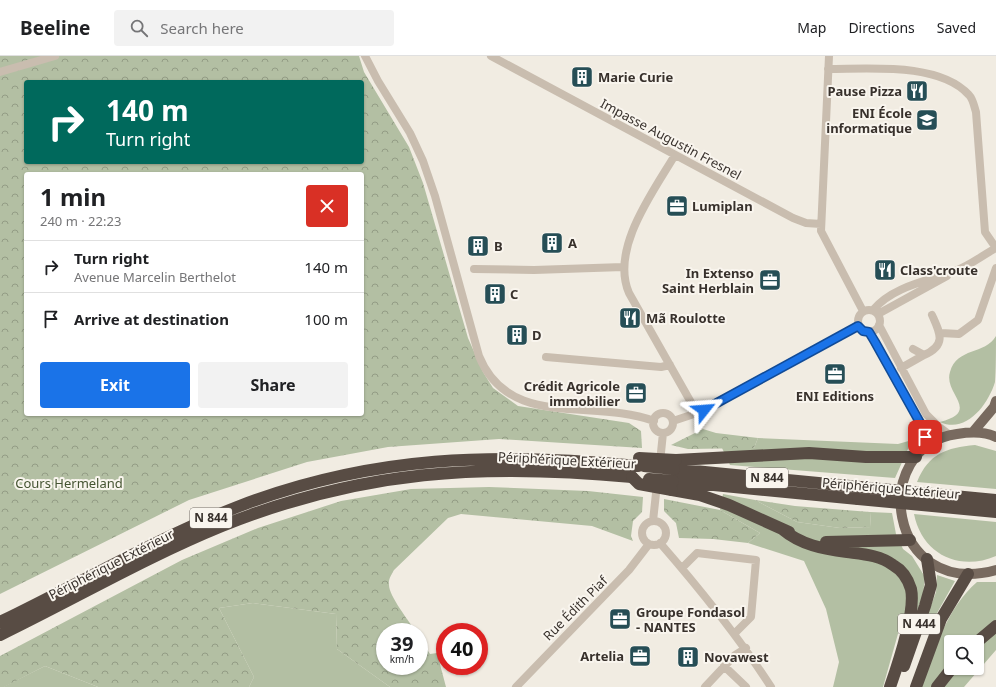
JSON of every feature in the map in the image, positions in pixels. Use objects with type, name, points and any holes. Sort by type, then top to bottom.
[{"type":"highway","points":[[674,475],[808,453],[866,457],[916,457]]},
{"type":"highway","name":"N 844","points":[[0,622],[161,540],[238,507],[301,486],[368,470],[419,463],[499,458],[638,462],[674,475],[859,493],[996,500]]},
{"type":"highway","name":"Périphérique Extérieur","points":[[0,635],[191,540],[263,511],[329,491],[405,477],[467,471],[531,470],[632,477],[639,484],[674,475]]},
{"type":"highway","points":[[674,475],[700,496],[729,505],[782,530],[828,542],[910,540]]},
{"type":"highway","name":"Périphérique Extérieur","points":[[859,493],[996,512]]},
{"type":"highway","points":[[782,530],[791,538],[812,546],[868,555],[887,561],[905,576],[910,588],[911,605],[906,631],[890,687]]},
{"type":"highway","name":"N 444","points":[[897,687],[929,591],[930,573],[927,559]]},
{"type":"highway","name":"N 444","points":[[916,687],[942,619],[968,574]]},
{"type":"highway","points":[[984,636],[996,626]]},
{"type":"highway","points":[[937,687],[946,675]]},
{"type":"main road","points":[[973,432],[994,407],[996,400]]},
{"type":"main road","points":[[996,437],[973,432],[950,435],[927,446],[916,457],[905,476],[900,498],[901,520],[910,540],[927,559],[946,570],[968,574],[996,570]]},
{"type":"street","points":[[0,72],[55,56]]},
{"type":"street","points":[[365,56],[378,81],[410,133],[423,162],[435,196],[479,356],[491,378],[508,394],[531,404],[636,415],[654,421]]},
{"type":"street","name":"Impasse Augustin Fresnel","points":[[490,56],[799,221],[821,224]]},
{"type":"street","points":[[829,56],[821,224],[824,239],[863,311]]},
{"type":"street","points":[[828,69],[889,68],[920,73],[956,83],[971,96],[976,112],[985,232],[996,248],[876,312],[863,311],[858,316],[858,326],[863,331],[869,332],[875,330],[879,325]]},
{"type":"street","points":[[675,155],[643,210],[626,250],[623,267],[625,284],[697,413]]},
{"type":"street","points":[[474,269],[534,270],[623,267]]},
{"type":"street","points":[[941,333],[958,334],[978,320],[996,268]]},
{"type":"street","points":[[876,312],[879,325],[926,414],[939,427],[950,435]]},
{"type":"street","points":[[901,368],[935,348],[939,342],[941,333],[932,316]]},
{"type":"street","points":[[673,421],[697,413],[858,326]]},
{"type":"street","points":[[869,332],[923,428],[927,446]]},
{"type":"street","points":[[912,349],[924,355]]},
{"type":"street","points":[[546,357],[661,367],[670,365]]},
{"type":"street","points":[[663,433],[655,429],[654,421],[657,415],[663,414],[669,416],[673,421]]},
{"type":"street","points":[[663,433],[671,429],[673,421]]},
{"type":"street","points":[[653,521],[663,433]]},
{"type":"street","points":[[653,521],[660,523],[665,529],[665,537],[660,543],[649,544],[643,538],[642,531],[646,524],[653,521]]},
{"type":"street","points":[[660,543],[735,633],[771,687]]},
{"type":"street","name":"Rue Édith Piaf","points":[[516,687],[629,570],[649,544]]},
{"type":"street","points":[[682,568],[697,553],[756,560],[751,617],[735,633]]},
{"type":"street","points":[[705,687],[735,655],[746,648]]},
{"type":"street","points":[[724,666],[746,687]]},
{"type":"green space","name":"Cours Hermeland","points":[[0,56],[359,56],[364,72],[409,147],[423,183],[468,338],[483,372],[493,388],[518,406],[629,423],[641,431],[642,448],[499,439],[388,447],[307,462],[189,500],[0,594]]},
{"type":"green space","points":[[996,336],[995,382],[987,400],[975,415],[967,421],[950,425],[940,422],[952,418],[958,413],[960,407],[949,380],[950,372],[954,364],[959,358],[991,342]]},
{"type":"green space","points":[[703,429],[716,433],[758,438],[754,448],[688,449],[671,445]]},
{"type":"green space","points":[[758,438],[898,444],[912,440],[895,478],[730,465],[722,448],[754,448]]},
{"type":"green space","points":[[975,445],[996,451],[996,489],[917,482],[927,464],[933,458],[947,450]]},
{"type":"green space","points":[[489,487],[588,491],[643,497],[642,512],[633,521],[631,536],[633,541],[592,526],[461,514],[448,518],[394,570],[390,579],[389,585],[392,595],[410,623],[376,623],[376,675],[428,675],[428,651],[430,654],[436,653],[436,675],[443,675],[446,687],[390,687],[337,649],[336,614],[253,603],[219,608],[254,677],[249,687],[98,687],[45,666],[4,687],[0,687],[0,656],[182,560],[258,528],[341,501],[411,489]]},
{"type":"green space","points":[[723,494],[755,500],[797,522],[840,528],[871,527],[870,512],[892,513],[896,534],[903,549],[912,556],[925,577],[923,595],[913,622],[901,623],[883,687],[833,687],[839,662],[826,609],[804,561],[748,543],[760,533],[720,510]]},
{"type":"green space","points":[[664,499],[720,510],[760,533],[748,543],[713,539],[679,538],[676,523],[664,511]]},
{"type":"green space","points":[[755,500],[795,506],[870,512],[871,527],[840,528],[797,522]]},
{"type":"green space","points":[[914,514],[996,522],[996,556],[969,562],[944,556],[925,540],[918,528]]},
{"type":"green space","points":[[937,575],[955,581],[932,622],[926,619],[936,592]]},
{"type":"green space","points":[[977,582],[996,582],[996,650],[984,664],[984,635],[944,635],[944,675],[974,675],[964,687],[920,687],[942,631],[957,604]]},
{"type":"green space","points":[[253,603],[336,614],[337,649],[390,687],[249,687],[254,677],[219,608]]},
{"type":"green space","points":[[45,666],[98,687],[3,687]]},
{"type":"place","name":"Marie Curie","points":[[582,77]]},
{"type":"place","name":"Pause Pizza","points":[[917,91]]},
{"type":"place","name":"ENI École informatique","points":[[927,120]]},
{"type":"place","name":"Lumiplan","points":[[677,206]]},
{"type":"place","name":"A","points":[[552,243]]},
{"type":"place","name":"B","points":[[478,246]]},
{"type":"place","name":"Class'croute","points":[[885,270]]},
{"type":"place","name":"In Extenso Saint Herblain","points":[[770,280]]},
{"type":"place","name":"C","points":[[495,294]]},
{"type":"place","name":"Mã Roulotte","points":[[630,318]]},
{"type":"place","name":"D","points":[[517,335]]},
{"type":"place","name":"ENI Editions","points":[[835,374]]},
{"type":"place","name":"Crédit Agricole immobilier","points":[[636,393]]},
{"type":"place","name":"Groupe Fondasol - NANTES","points":[[620,619]]},
{"type":"place","name":"Artelia","points":[[640,656]]},
{"type":"place","name":"Novawest","points":[[688,657]]},
{"type":"route","points":[[704,410],[858,326],[863,331],[869,332],[923,428],[925,437]]}]
